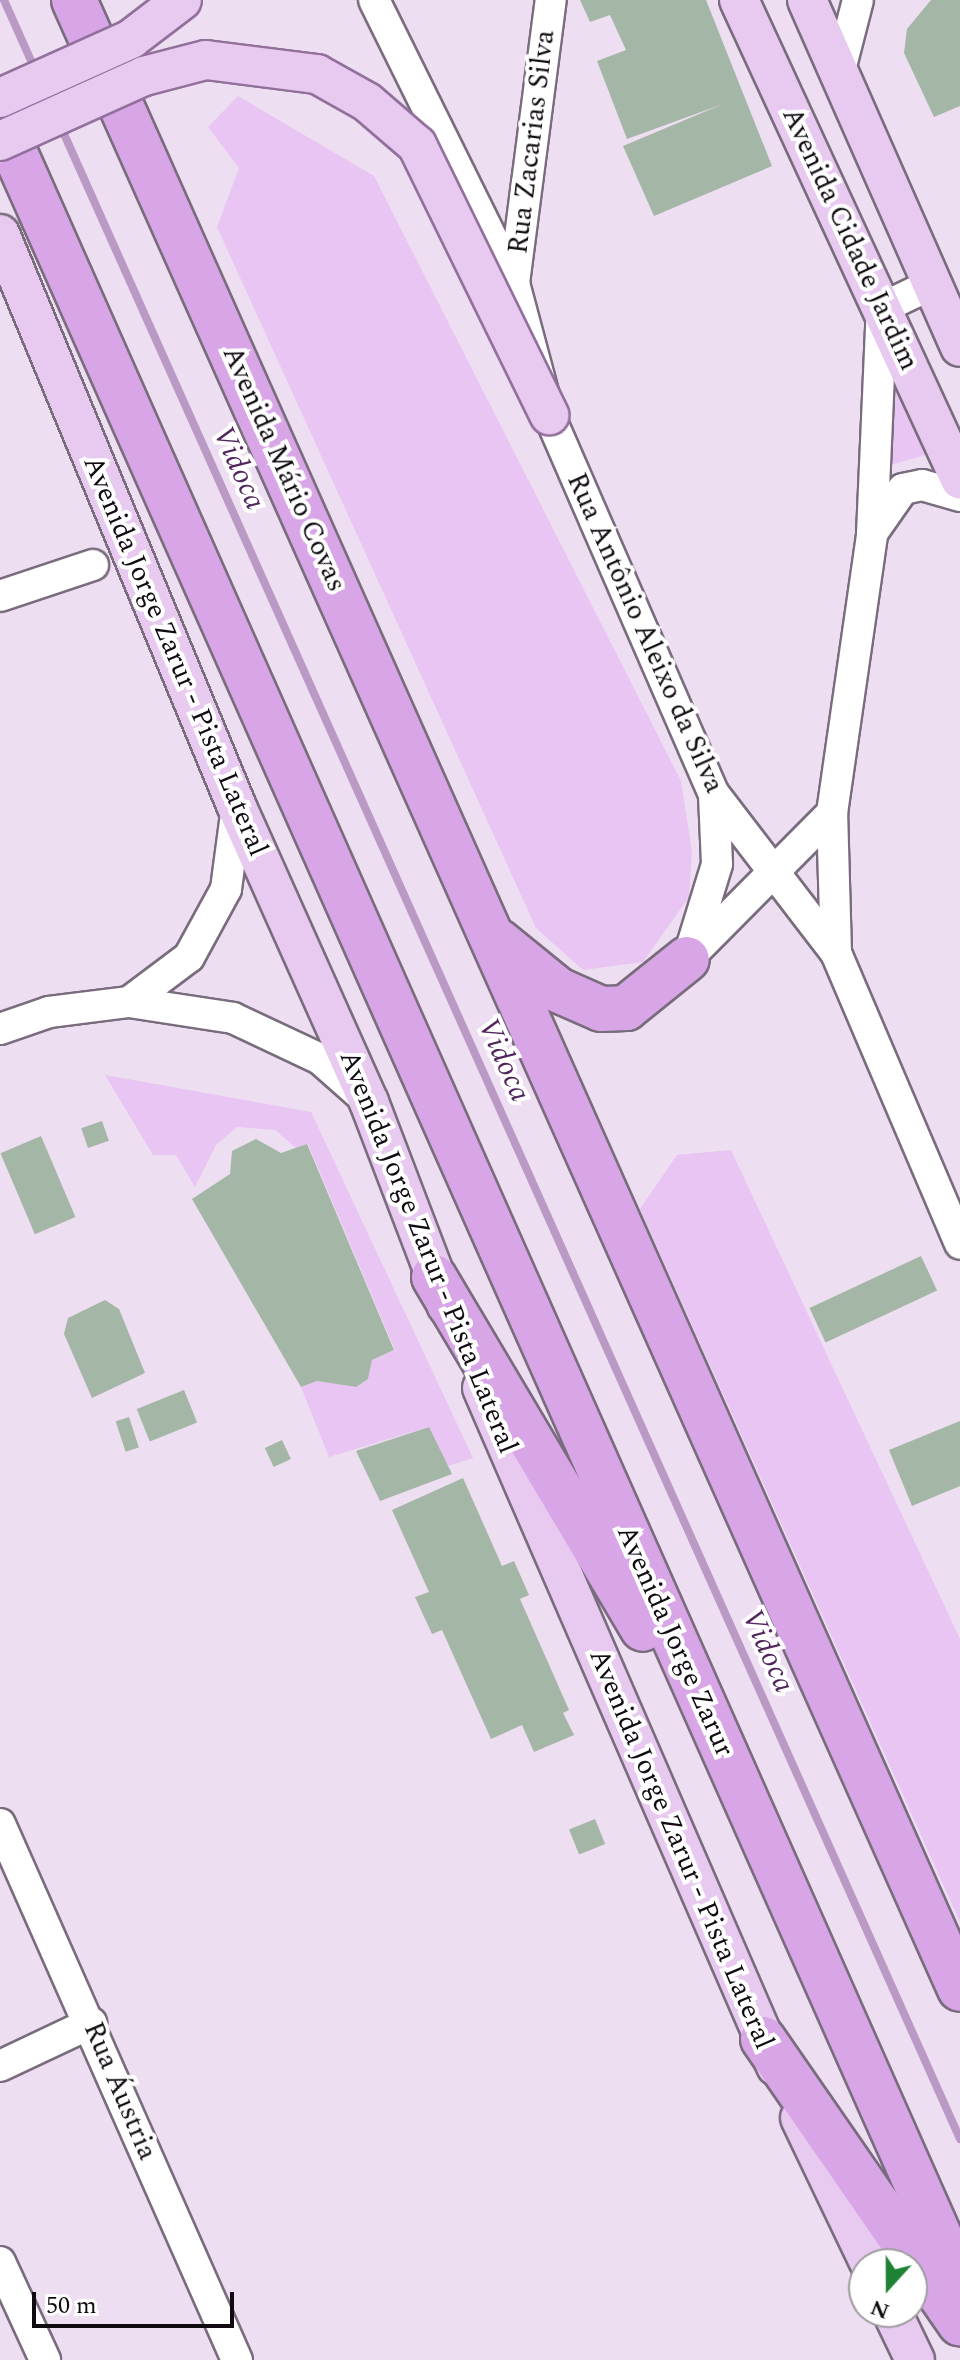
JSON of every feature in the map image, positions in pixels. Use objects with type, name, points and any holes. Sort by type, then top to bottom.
[{"type":"highway","name":"Avenida Mário Covas","points":[[74,0],[493,937]]},
{"type":"highway","name":"Avenida Jorge Zarur","points":[[0,119],[394,997],[804,1937],[960,2282]]},
{"type":"highway","points":[[493,937],[558,990],[601,1009],[626,1008],[687,959]]},
{"type":"highway","points":[[493,937],[960,1989]]},
{"type":"highway","points":[[434,1277],[690,1711],[804,1937]]},
{"type":"highway","points":[[763,2039],[960,2324]]},
{"type":"main road","points":[[0,98],[131,39],[182,0]]},
{"type":"main road","name":"Avenida Cidade Jardim","points":[[739,0],[960,479]]},
{"type":"main road","name":"Avenida Cidade Jardim","points":[[807,0],[840,70],[930,285],[960,347]]},
{"type":"main road","points":[[0,141],[144,76],[206,60],[317,74],[367,102],[417,145],[549,415]]},
{"type":"main road","name":"Avenida Jorge Zarur - Pista Lateral","points":[[0,234],[237,807],[369,1102],[434,1277],[763,2039],[862,2248]]},
{"type":"main road","points":[[900,2328],[915,2360]]},
{"type":"street","points":[[374,0],[514,283]]},
{"type":"street","name":"Rua Zacarias Silva","points":[[514,283],[551,0]]},
{"type":"street","points":[[840,70],[858,0]]},
{"type":"street","name":"Rua Antônio Aleixo da Silva","points":[[514,283],[549,415],[714,794],[836,953]]},
{"type":"street","points":[[930,285],[882,308],[872,534],[832,813],[836,953],[960,1244]]},
{"type":"street","points":[[872,534],[903,489],[922,485],[960,496]]},
{"type":"street","points":[[0,596],[93,565]]},
{"type":"street","points":[[687,959],[717,864],[714,794]]},
{"type":"street","points":[[129,1002],[189,957],[226,889],[237,807]]},
{"type":"street","points":[[687,959],[832,813]]},
{"type":"street","points":[[0,1029],[49,1012],[129,1002],[233,1018],[320,1059],[369,1102]]},
{"type":"street","name":"Rua Áustria","points":[[0,1824],[91,2023],[237,2360]]},
{"type":"street","points":[[0,2066],[91,2023]]},
{"type":"street","points":[[0,2262],[45,2360]]},
{"type":"shaded area","points":[[238,96],[374,176],[681,781],[692,852],[689,897],[643,962],[583,970],[536,928],[217,227],[239,168],[208,127]]},
{"type":"shaded area","points":[[895,359],[932,453],[887,466]]},
{"type":"shaded area","points":[[105,1075],[311,1112],[473,1458],[448,1466],[428,1427],[329,1457],[301,1387],[317,1381],[356,1387],[368,1379],[372,1360],[395,1350],[308,1144],[296,1148],[275,1130],[237,1127],[216,1145],[195,1187],[176,1155],[153,1155]]},
{"type":"shaded area","points":[[731,1150],[960,1639],[960,1922],[640,1209],[677,1155]]},
{"type":"building","points":[[580,0],[706,0],[772,166],[654,216],[623,146],[723,104],[627,139],[597,61],[626,50],[610,15],[590,22]]},
{"type":"building","points":[[931,0],[960,0],[960,106],[934,117],[904,53],[907,29]]},
{"type":"building","points":[[102,1121],[109,1141],[88,1148],[81,1128]]},
{"type":"building","points":[[41,1136],[75,1217],[35,1234],[0,1153]]},
{"type":"building","points":[[256,1139],[281,1153],[307,1144],[394,1350],[372,1360],[368,1379],[356,1387],[317,1381],[301,1387],[192,1199],[230,1174],[232,1151]]},
{"type":"building","points":[[921,1256],[937,1290],[826,1342],[810,1308]]},
{"type":"building","points":[[105,1300],[119,1309],[145,1373],[92,1398],[64,1334],[68,1318]]},
{"type":"building","points":[[184,1390],[197,1422],[150,1442],[137,1409]]},
{"type":"building","points":[[129,1417],[139,1447],[126,1452],[116,1421]]},
{"type":"building","points":[[960,1421],[960,1486],[912,1506],[889,1450]]},
{"type":"building","points":[[429,1427],[452,1474],[380,1501],[356,1451]]},
{"type":"building","points":[[282,1440],[291,1459],[274,1467],[265,1448]]},
{"type":"building","points":[[463,1478],[502,1566],[514,1561],[529,1595],[520,1599],[569,1710],[563,1713],[574,1735],[534,1752],[522,1725],[491,1739],[442,1630],[432,1634],[415,1597],[429,1592],[392,1510]]},
{"type":"building","points":[[595,1819],[605,1844],[579,1855],[569,1829]]},
{"type":"waterway","name":"Vidoca","points":[[4,0],[36,72]]},
{"type":"waterway","name":"Vidoca","points":[[60,125],[960,2139]]}]
